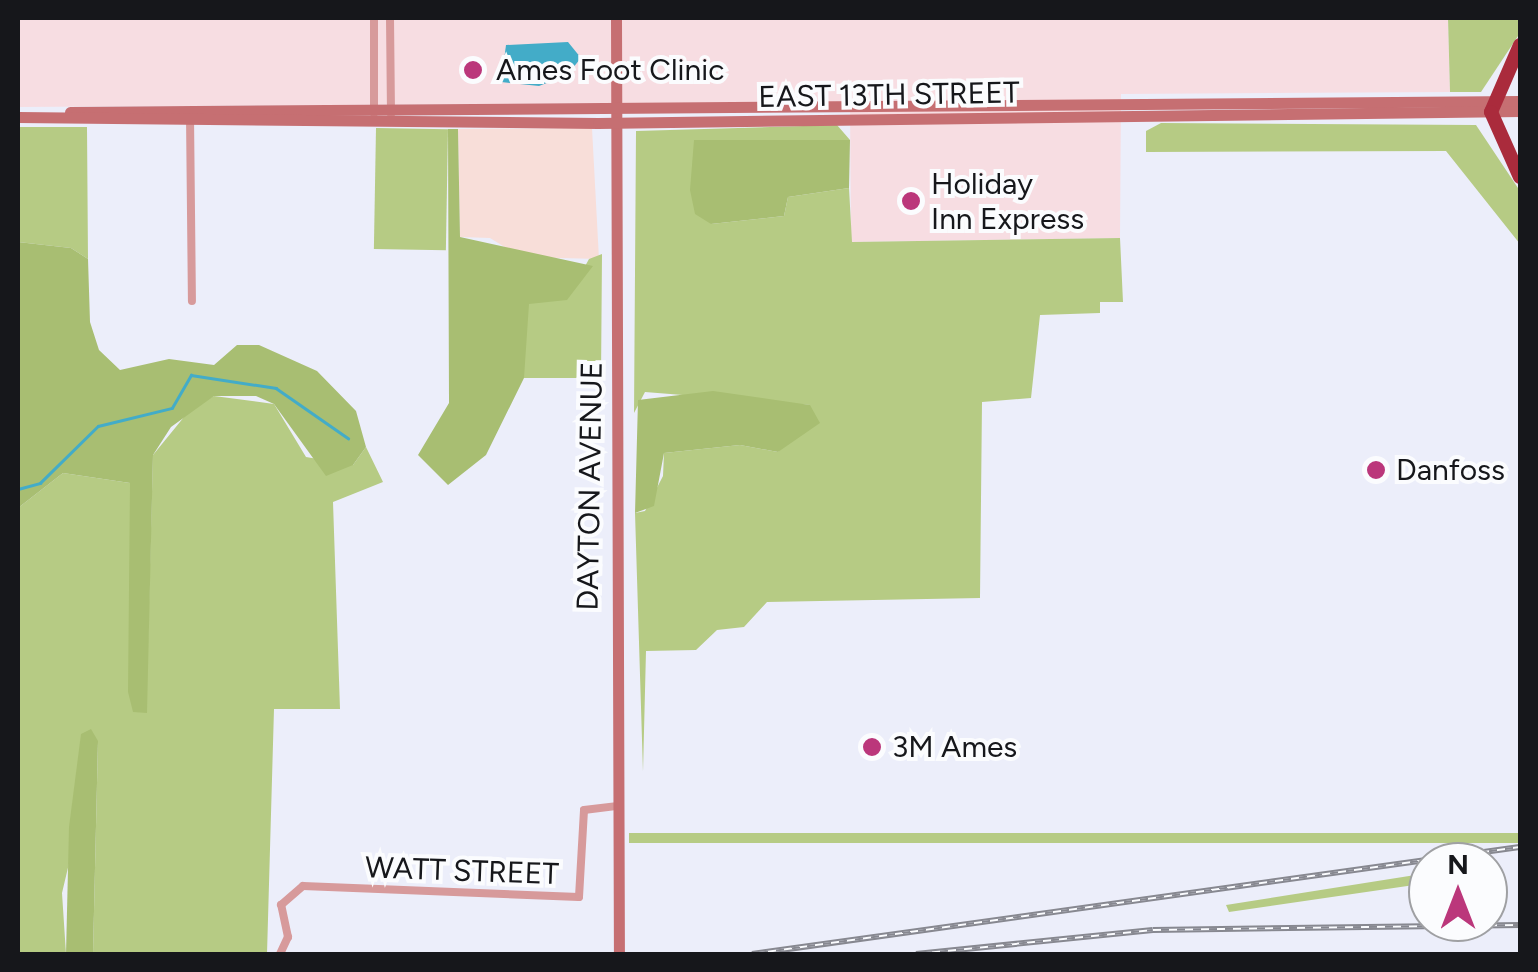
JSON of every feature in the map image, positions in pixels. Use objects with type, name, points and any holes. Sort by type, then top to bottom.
[{"type":"highway","points":[[1520,45],[1491,107],[1520,177]]},
{"type":"main road","name":"DAYTON AVENUE","points":[[616,18],[618,954]]},
{"type":"main road","name":"EAST 13TH STREET","points":[[18,116],[391,116],[616,123],[1491,107],[1520,101]]},
{"type":"main road","name":"EAST 13TH STREET","points":[[391,116],[616,108],[1491,107],[1520,111]]},
{"type":"street","points":[[374,18],[374,116]]},
{"type":"street","points":[[390,18],[391,116]]},
{"type":"street","points":[[190,116],[192,301]]},
{"type":"street","name":"WATT STREET","points":[[280,954],[288,937],[281,905],[304,886],[579,897],[584,810],[616,806]]},
{"type":"shaded area","points":[[18,18],[1448,18],[1450,92],[1121,94],[1120,238],[851,242],[850,102],[18,107]]},
{"type":"shaded area","points":[[592,128],[599,259],[521,257],[490,238],[460,237],[458,129]]},
{"type":"green space","points":[[1448,18],[1520,18],[1520,33],[1481,92],[1450,92]]},
{"type":"green space","points":[[1161,123],[1476,125],[1520,191],[1520,244],[1446,151],[1146,152],[1146,131]]},
{"type":"green space","points":[[837,125],[850,140],[695,140],[711,224],[784,216],[788,197],[849,188],[852,242],[1120,238],[1123,302],[1100,302],[1100,313],[1040,315],[1031,398],[982,402],[980,598],[767,602],[744,627],[717,630],[696,650],[646,651],[643,772],[635,513],[645,511],[663,476],[664,453],[740,445],[778,452],[810,405],[645,392],[634,413],[636,131]]},
{"type":"green space","points":[[18,127],[87,127],[88,259],[71,248],[18,242]]},
{"type":"green space","points":[[376,128],[448,129],[446,250],[374,249]]},
{"type":"green space","points":[[448,129],[458,129],[460,237],[593,266],[567,300],[529,304],[524,378],[486,455],[448,485],[418,455],[449,403]]},
{"type":"green space","points":[[694,140],[850,140],[849,188],[788,197],[784,216],[711,224],[695,214],[690,190]]},
{"type":"green space","points":[[18,242],[71,248],[88,259],[90,322],[99,350],[120,370],[169,359],[214,365],[237,345],[259,345],[317,371],[356,411],[366,447],[353,465],[326,476],[274,404],[256,396],[214,396],[171,427],[153,455],[147,713],[133,712],[128,692],[130,483],[63,473],[18,508]]},
{"type":"green space","points":[[602,254],[601,378],[524,378],[521,316],[529,303],[567,299],[589,259]]},
{"type":"green space","points":[[713,391],[810,405],[820,423],[778,452],[740,445],[664,453],[654,506],[635,513],[638,400]]},
{"type":"green space","points":[[214,396],[274,404],[306,457],[353,465],[366,447],[383,482],[333,502],[340,709],[274,709],[267,954],[93,954],[98,741],[62,893],[66,954],[18,954],[18,508],[63,473],[130,483],[146,713],[153,455],[193,406]]},
{"type":"green space","points":[[91,729],[98,741],[93,954],[66,954],[69,827],[81,734]]},
{"type":"green space","points":[[629,833],[1520,833],[1520,843],[629,843]]},
{"type":"green space","points":[[1408,876],[1408,886],[1229,912],[1226,905]]},
{"type":"water","points":[[568,42],[581,58],[567,75],[539,86],[501,82],[506,45]]},
{"type":"waterway","points":[[18,489],[40,483],[98,426],[172,408],[191,375],[276,388],[348,438]]},
{"type":"railway","points":[[752,954],[1520,847]]},
{"type":"railway","points":[[916,954],[1153,930],[1520,925]]},
{"type":"place","name":"Ames Foot Clinic","points":[[473,70]]},
{"type":"place","name":"Holiday Inn Express","points":[[911,201]]},
{"type":"place","name":"Danfoss","points":[[1376,470]]},
{"type":"place","name":"3M Ames","points":[[872,747]]}]
